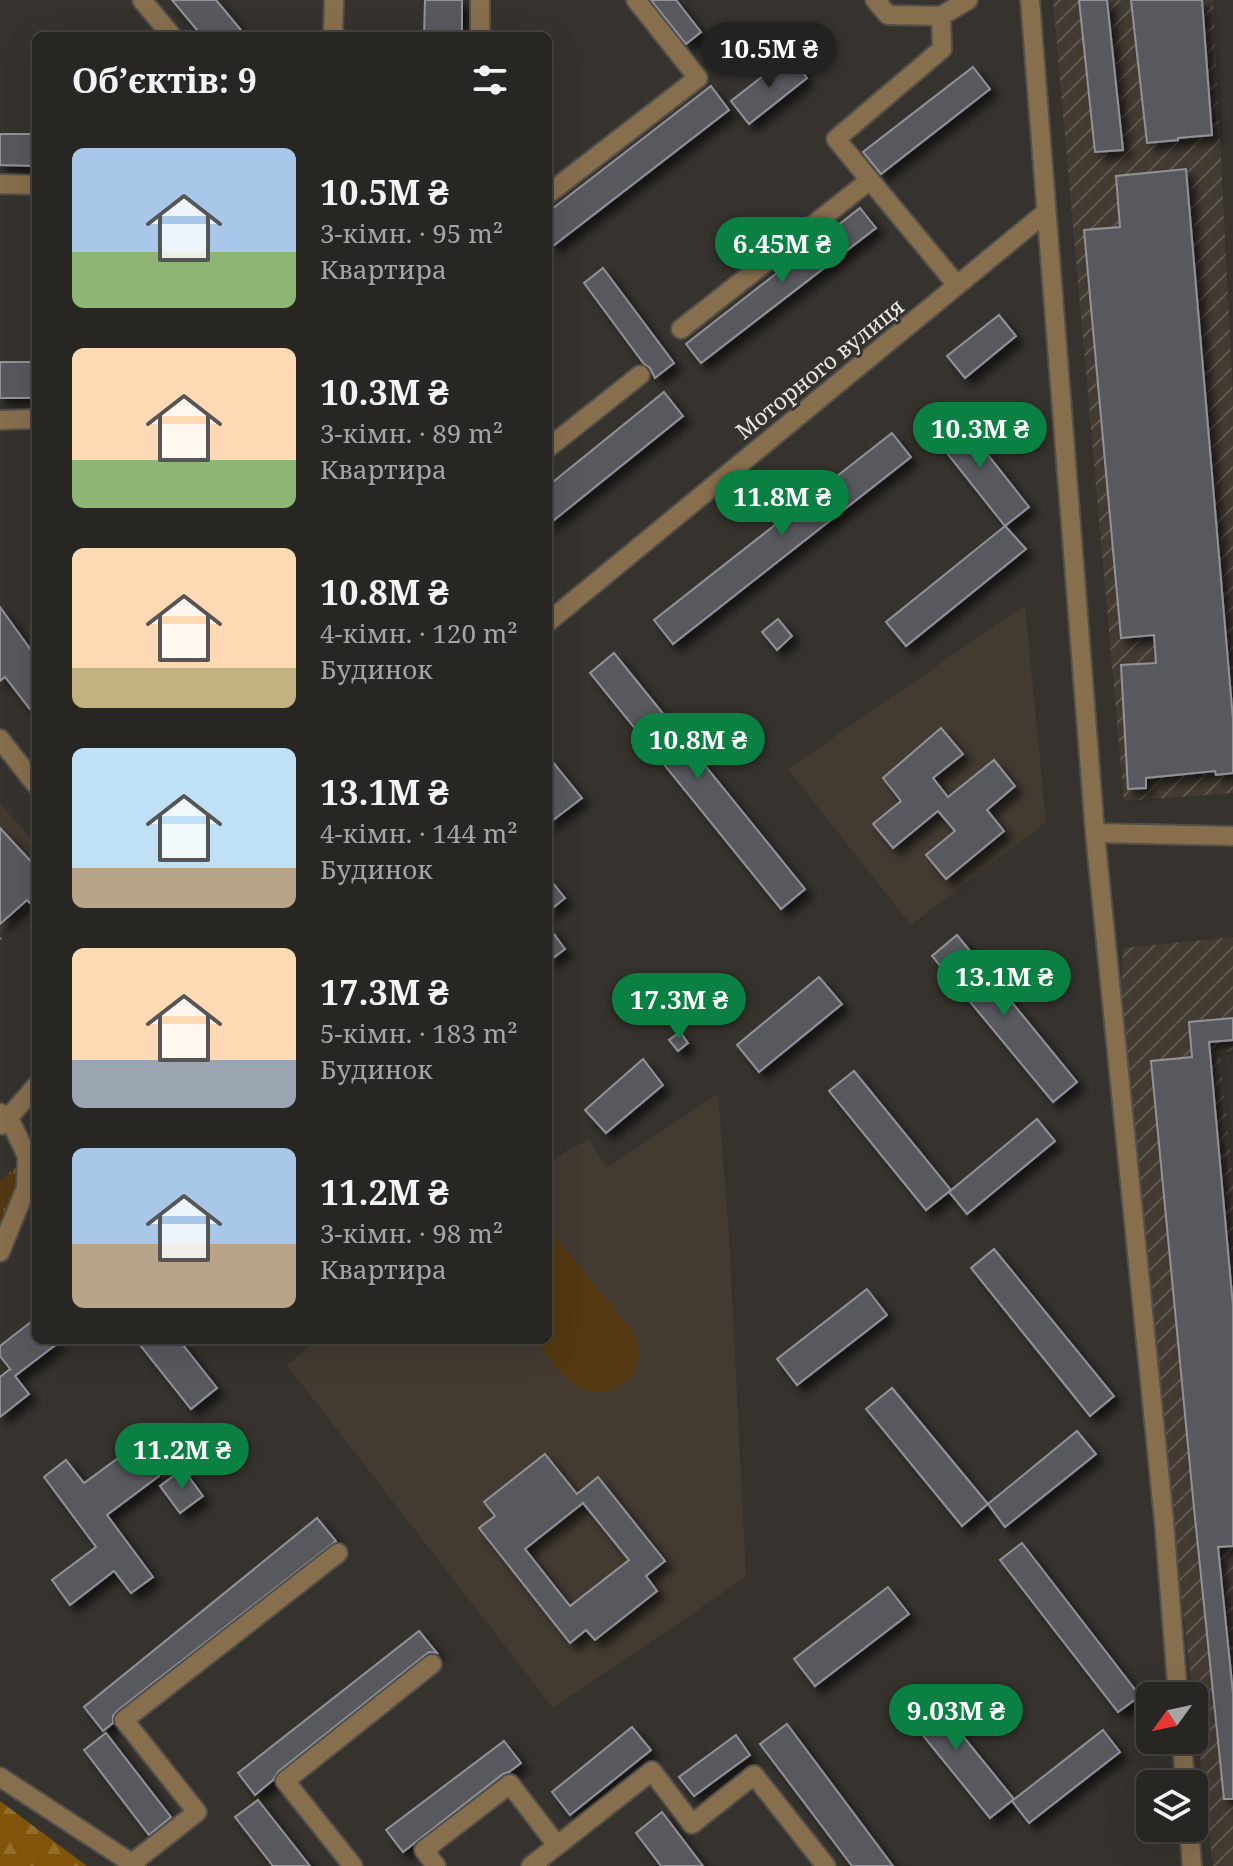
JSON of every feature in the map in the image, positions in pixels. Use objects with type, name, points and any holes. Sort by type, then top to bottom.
[{"type":"street","points":[[142,0],[169,32]]},
{"type":"street","points":[[333,32],[334,0]]},
{"type":"street","points":[[480,0],[480,32]]},
{"type":"street","points":[[552,191],[698,78],[636,0]]},
{"type":"street","points":[[875,0],[888,15],[941,16],[968,0]]},
{"type":"street","points":[[1030,0],[1095,833],[1164,1521],[1177,1682]]},
{"type":"street","points":[[941,16],[942,49],[836,139],[957,285]]},
{"type":"street","points":[[681,329],[870,180]]},
{"type":"street","points":[[0,184],[32,185]]},
{"type":"street","name":"Моторного вулиця","points":[[552,614],[1045,213]]},
{"type":"street","points":[[552,445],[640,375]]},
{"type":"street","points":[[0,420],[32,419]]},
{"type":"street","points":[[0,739],[32,780]]},
{"type":"street","points":[[1095,833],[1233,836]]},
{"type":"street","points":[[0,1252],[26,1188],[27,1156],[3,1119],[32,1090]]},
{"type":"street","points":[[0,1777],[133,1865],[197,1812],[124,1720],[338,1553]]},
{"type":"street","points":[[353,1866],[285,1781],[432,1664]]},
{"type":"street","points":[[531,1866],[652,1771],[692,1824],[754,1775],[826,1866]]},
{"type":"street","points":[[436,1866],[424,1850],[510,1784],[557,1845]]},
{"type":"street","points":[[1190,1842],[1192,1866]]},
{"type":"shaded area","points":[[1053,0],[1213,0],[1233,399],[1233,793],[1124,801]]},
{"type":"shaded area","points":[[1025,605],[1046,822],[911,925],[788,769]]},
{"type":"shaded area","points":[[0,804],[32,840],[32,905],[0,934]]},
{"type":"shaded area","points":[[1233,937],[1233,1051],[1220,1053],[1233,1184],[1233,1866],[1213,1866],[1208,1824],[1208,1770],[1202,1770],[1200,1754],[1208,1754],[1208,1682],[1191,1682],[1118,1061],[1123,948]]},
{"type":"shaded area","points":[[718,1094],[729,1236],[746,1577],[553,1708],[287,1365],[313,1344],[552,1344],[552,1160],[589,1139],[607,1168]]},
{"type":"green space","points":[[27,1156],[0,1252],[0,1182]]},
{"type":"green space","points":[[552,1233],[631,1329],[639,1352],[638,1363],[628,1380],[621,1386],[602,1392],[576,1386],[539,1344],[552,1344]]},
{"type":"green space","points":[[0,1801],[87,1866],[0,1866]]},
{"type":"building","points":[[172,0],[216,0],[243,32],[199,32]]},
{"type":"building","points":[[425,0],[462,0],[462,32],[424,32]]},
{"type":"building","points":[[651,0],[676,0],[701,32],[686,44]]},
{"type":"building","points":[[1079,0],[1107,0],[1123,150],[1095,152]]},
{"type":"building","points":[[1131,0],[1202,0],[1212,135],[1147,143]]},
{"type":"building","points":[[790,55],[807,78],[749,124],[731,101]]},
{"type":"building","points":[[973,67],[990,89],[881,174],[863,152]]},
{"type":"building","points":[[711,86],[729,110],[553,246],[552,209]]},
{"type":"building","points":[[0,134],[32,134],[32,166],[0,165]]},
{"type":"building","points":[[1186,169],[1233,720],[1233,773],[1216,775],[1215,771],[1146,778],[1146,788],[1128,789],[1121,665],[1156,663],[1154,635],[1121,638],[1084,230],[1120,227],[1116,176]]},
{"type":"building","points":[[860,208],[876,228],[701,363],[686,344]]},
{"type":"building","points":[[603,268],[674,363],[655,378],[584,283]]},
{"type":"building","points":[[999,315],[1016,336],[965,378],[947,356]]},
{"type":"building","points":[[0,362],[32,362],[32,398],[0,398]]},
{"type":"building","points":[[664,392],[683,416],[552,522],[552,483]]},
{"type":"building","points":[[955,413],[1029,507],[1005,526],[931,433]]},
{"type":"building","points":[[892,433],[911,457],[673,644],[654,620]]},
{"type":"building","points":[[1005,526],[1026,549],[906,646],[886,622]]},
{"type":"building","points":[[0,607],[32,651],[32,712],[5,677],[0,681]]},
{"type":"building","points":[[778,619],[792,636],[777,650],[762,632]]},
{"type":"building","points":[[614,653],[805,889],[781,909],[590,673]]},
{"type":"building","points":[[941,728],[963,754],[933,778],[948,797],[994,760],[1015,786],[987,810],[1004,831],[946,879],[926,855],[955,831],[938,811],[893,848],[873,824],[901,801],[883,778]]},
{"type":"building","points":[[552,761],[582,798],[552,821]]},
{"type":"building","points":[[0,828],[32,863],[32,905],[27,900],[0,924]]},
{"type":"building","points":[[552,882],[565,898],[552,909]]},
{"type":"building","points":[[552,931],[565,949],[552,959]]},
{"type":"building","points":[[957,935],[1077,1082],[1053,1102],[932,956]]},
{"type":"building","points":[[819,977],[842,1004],[759,1072],[737,1045]]},
{"type":"building","points":[[1233,1018],[1233,1040],[1209,1042],[1233,1306],[1233,1546],[1218,1547],[1233,1693],[1233,1799],[1224,1799],[1151,1061],[1192,1057],[1189,1022]]},
{"type":"building","points":[[680,1032],[688,1043],[678,1051],[669,1040]]},
{"type":"building","points":[[643,1059],[663,1085],[606,1133],[585,1110]]},
{"type":"building","points":[[854,1071],[951,1190],[926,1210],[829,1091]]},
{"type":"building","points":[[1037,1119],[1055,1141],[967,1214],[949,1192]]},
{"type":"building","points":[[994,1249],[1114,1396],[1090,1416],[971,1268]]},
{"type":"building","points":[[867,1289],[887,1315],[797,1385],[777,1359]]},
{"type":"building","points":[[32,1321],[32,1344],[57,1344],[15,1376],[29,1394],[0,1417],[0,1377],[11,1370],[0,1356],[0,1346]]},
{"type":"building","points":[[139,1344],[182,1344],[217,1388],[191,1409]]},
{"type":"building","points":[[892,1388],[988,1504],[962,1526],[866,1409]]},
{"type":"building","points":[[1077,1431],[1096,1454],[1005,1527],[988,1504]]},
{"type":"building","points":[[136,1445],[159,1476],[107,1515],[153,1577],[131,1593],[114,1571],[70,1605],[52,1580],[96,1547],[44,1477],[66,1460],[84,1483]]},
{"type":"building","points":[[545,1454],[577,1494],[598,1477],[665,1561],[646,1576],[657,1591],[595,1640],[586,1630],[570,1643],[479,1528],[495,1516],[484,1502]],"holes":[[[583,1503],[629,1560],[570,1606],[525,1549]]]},
{"type":"building","points":[[183,1469],[203,1496],[180,1513],[160,1486]]},
{"type":"building","points":[[317,1518],[336,1541],[117,1711],[113,1723],[103,1731],[84,1707]]},
{"type":"building","points":[[1022,1543],[1136,1691],[1136,1699],[1118,1712],[1000,1560]]},
{"type":"building","points":[[888,1587],[909,1614],[815,1686],[794,1659]]},
{"type":"building","points":[[419,1631],[437,1653],[425,1655],[278,1772],[255,1795],[238,1773]]},
{"type":"building","points":[[923,1687],[1014,1799],[990,1818],[899,1706]]},
{"type":"building","points":[[787,1724],[893,1866],[852,1866],[760,1744]]},
{"type":"building","points":[[632,1727],[651,1750],[570,1815],[552,1792]]},
{"type":"building","points":[[1103,1730],[1120,1752],[1029,1823],[1012,1801]]},
{"type":"building","points":[[106,1733],[171,1817],[149,1835],[84,1750]]},
{"type":"building","points":[[736,1735],[750,1755],[694,1796],[679,1777]]},
{"type":"building","points":[[504,1741],[521,1763],[403,1852],[386,1830]]},
{"type":"building","points":[[258,1800],[310,1866],[273,1866],[235,1817]]},
{"type":"building","points":[[662,1812],[703,1866],[661,1866],[636,1833]]}]
